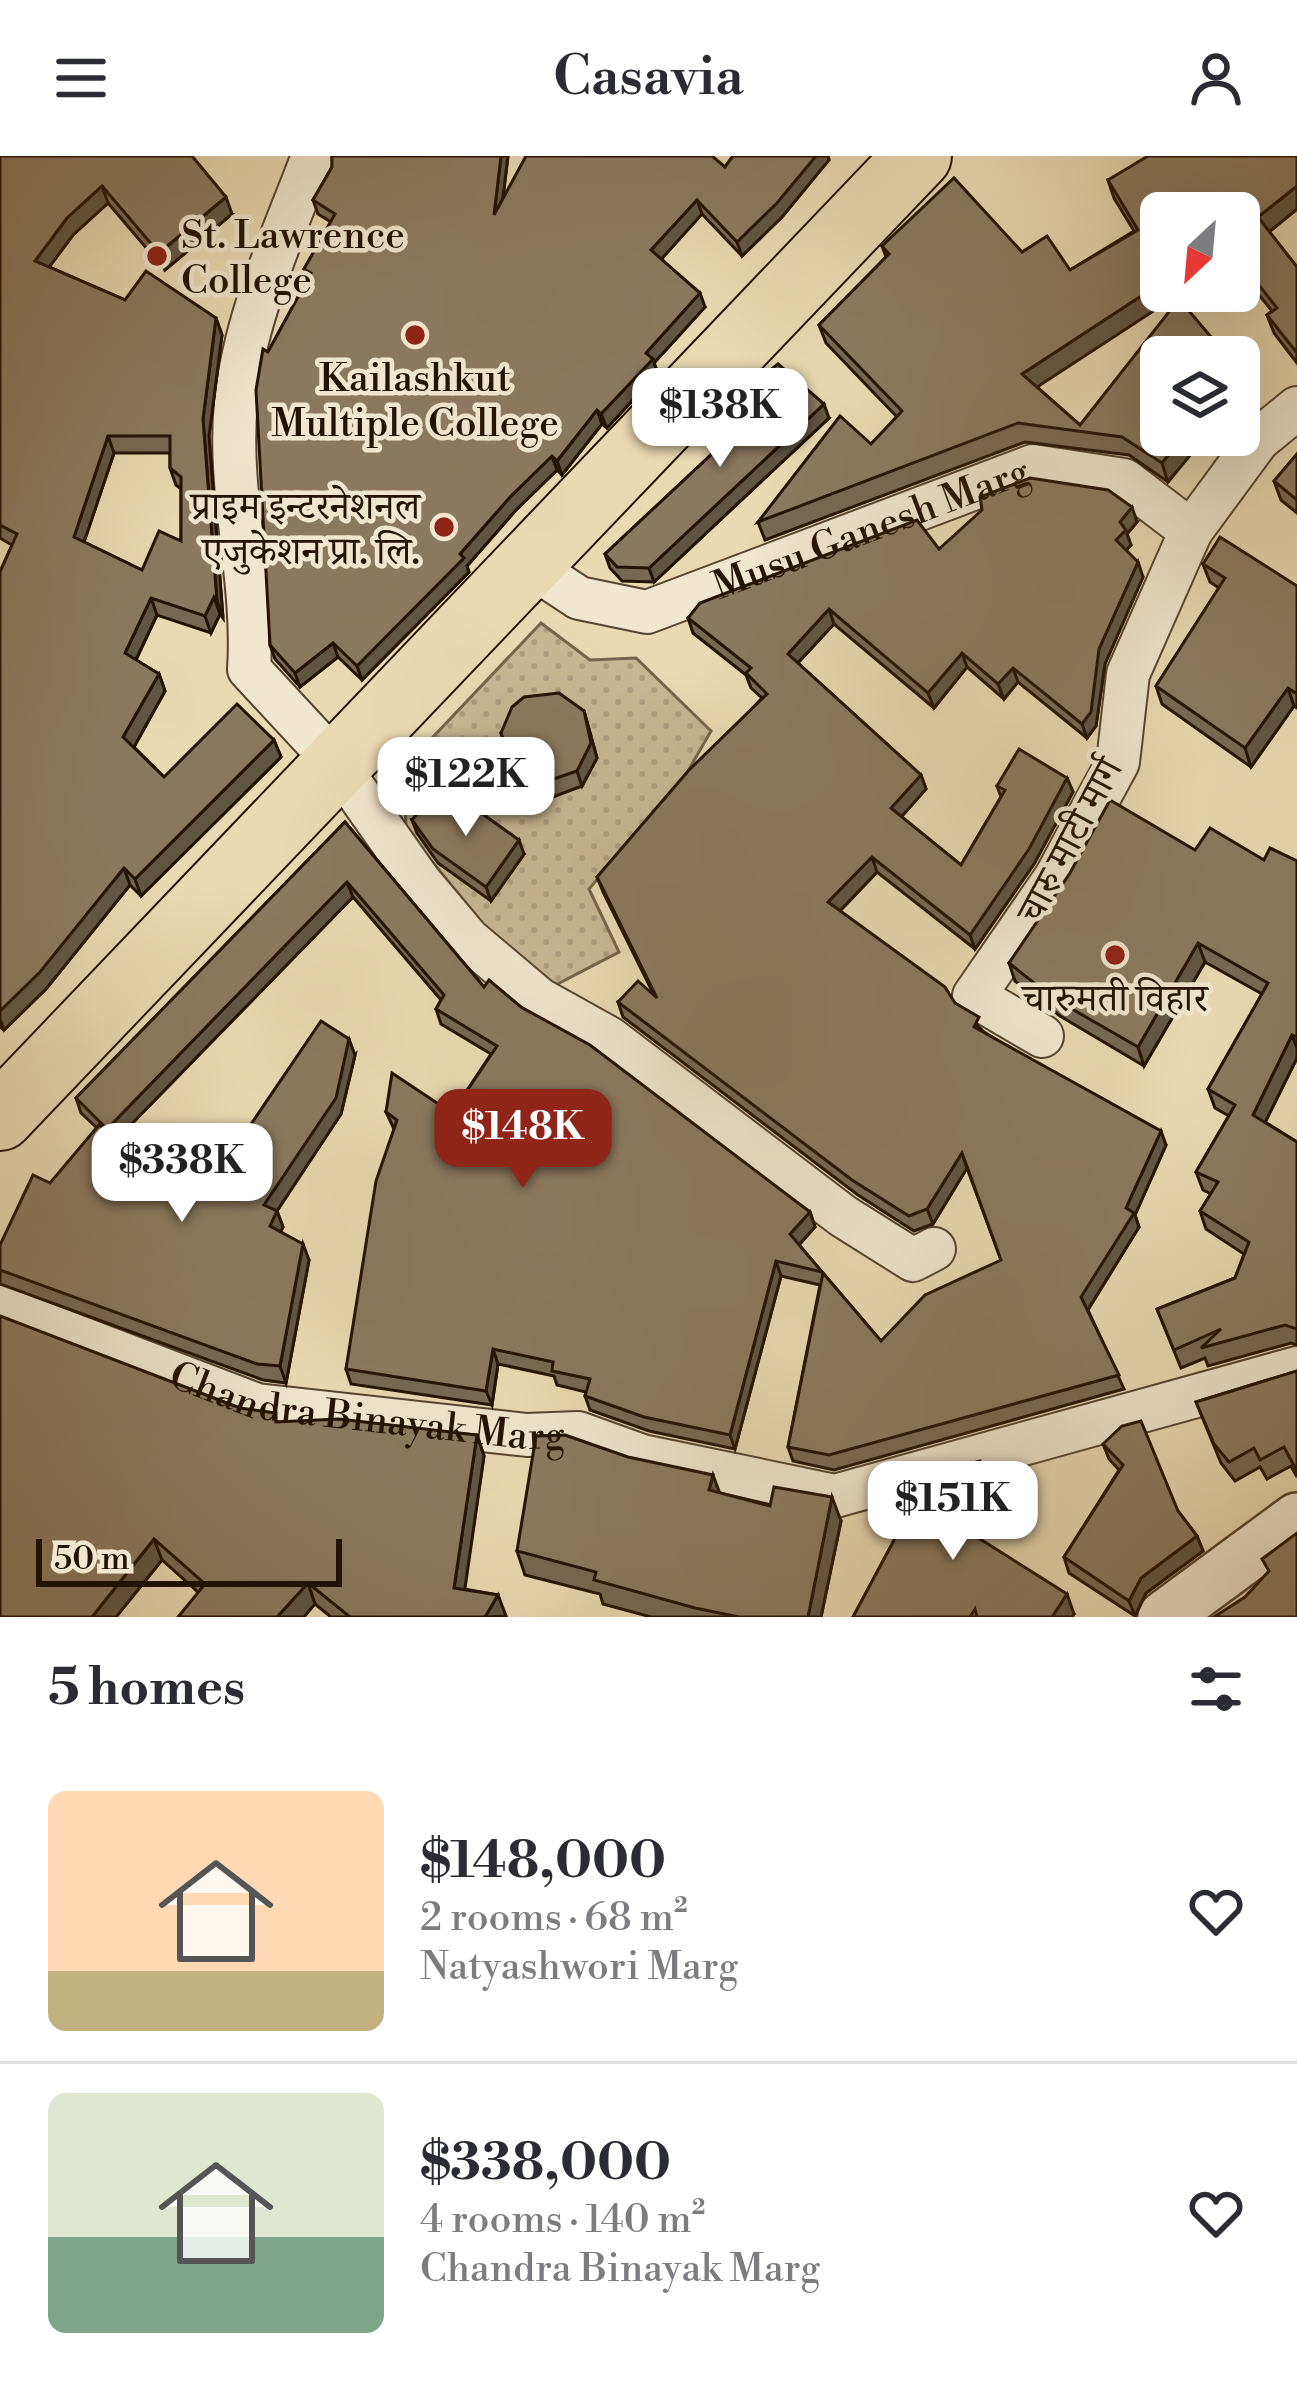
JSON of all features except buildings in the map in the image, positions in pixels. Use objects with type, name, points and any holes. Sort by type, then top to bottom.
[{"type":"highway","points":[[5,1107],[337,764],[907,159]]},
{"type":"street","points":[[313,156],[251,320],[236,404],[237,471],[253,617],[249,669],[337,764],[468,939],[538,999],[609,1038],[842,1216],[913,1259],[934,1249]]},
{"type":"street","points":[[1191,531],[1258,440],[1297,408]]},
{"type":"street","name":"Musu Ganesh Marg","points":[[526,563],[578,598],[647,612],[1034,466],[1124,480],[1191,531]]},
{"type":"street","name":"चारु माटी मार्ग","points":[[1042,1036],[974,996],[1056,877],[1118,762],[1128,674],[1191,531]]},
{"type":"street","name":"Chandra Binayak Marg","points":[[0,1307],[257,1405],[527,1435],[578,1433],[642,1456],[835,1496],[1297,1368]]},
{"type":"street","points":[[1164,1617],[1297,1519]]},
{"type":"shaded area","points":[[541,623],[590,660],[636,658],[711,731],[685,776],[589,889],[619,952],[540,993],[406,830],[405,802],[415,756]]},
{"type":"place","name":"St. Lawrence College","points":[[157,256]]},
{"type":"place","name":"Kailashkut Multiple College","points":[[415,335]]},
{"type":"place","name":"प्राइम इन्टरनेशनल एजुकेशन प्रा. लि.","points":[[444,527]]},
{"type":"place","name":"चारुमती विहार","points":[[1115,955]]}]
